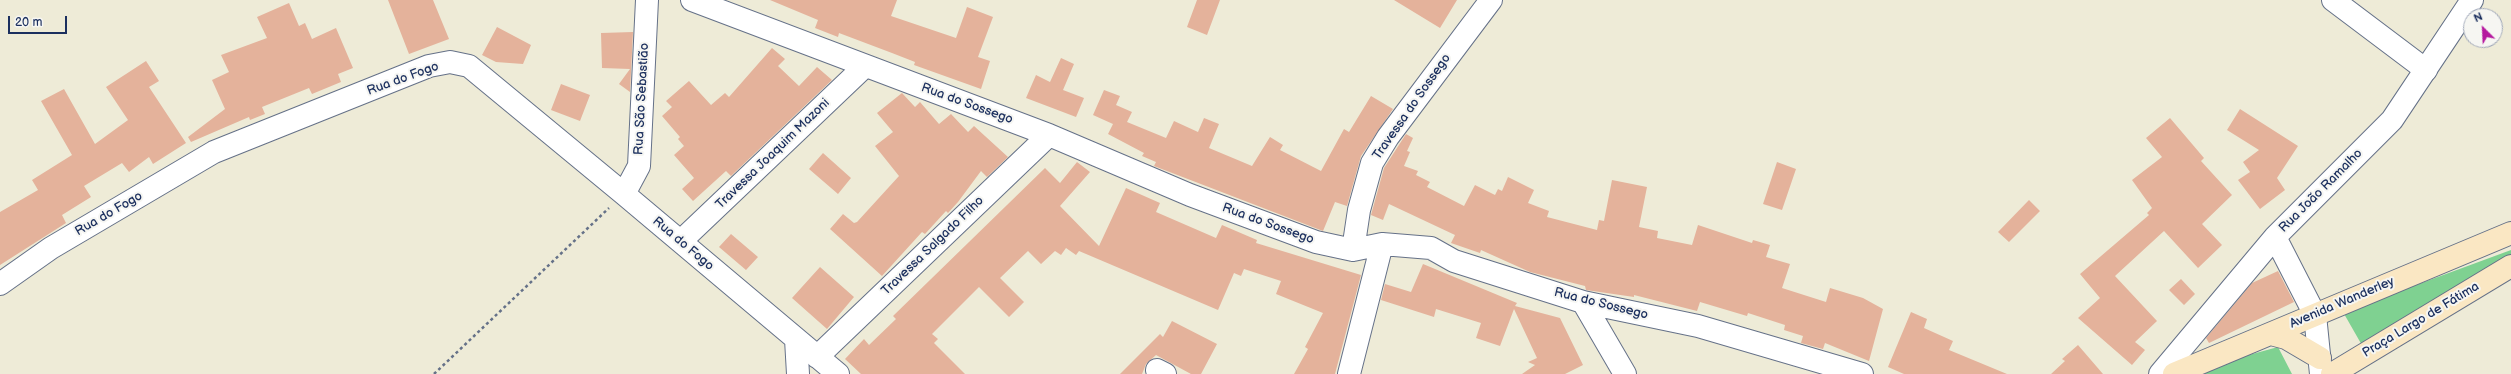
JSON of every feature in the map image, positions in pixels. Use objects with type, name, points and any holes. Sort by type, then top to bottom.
[{"type":"main road","name":"Avenida Wanderley","points":[[2174,374],[2511,232]]},
{"type":"main road","name":"Praça Largo de Fátima","points":[[2324,369],[2511,266]]},
{"type":"main road","points":[[2271,334],[2286,338],[2324,369]]},
{"type":"street","name":"Rua São Sebastião","points":[[624,194],[639,166],[647,0]]},
{"type":"street","name":"Rua do Sossego","points":[[692,0],[1049,135],[1197,198],[1316,242],[1353,250],[1382,244],[1430,248],[1454,261],[1583,302],[1698,326],[1862,374]]},
{"type":"street","name":"Travessa do Sossego","points":[[1353,250],[1359,210],[1372,164],[1388,137],[1491,0]]},
{"type":"street","points":[[2333,0],[2426,70]]},
{"type":"street","name":"Rua João Ramalho","points":[[2160,374],[2275,237],[2392,120],[2472,0]]},
{"type":"street","name":"Rua do Fogo","points":[[0,284],[51,248],[214,152],[429,66],[450,62],[469,66],[681,241],[838,374]]},
{"type":"street","name":"Travessa Joaquim Mazoni","points":[[681,241],[865,66]]},
{"type":"street","name":"Travessa Salgado Filho","points":[[817,357],[1049,135]]},
{"type":"street","points":[[2275,237],[2315,314],[2324,369]]},
{"type":"street","points":[[1349,374],[1382,244]]},
{"type":"street","points":[[1583,302],[1625,374]]},
{"type":"street","points":[[796,339],[798,374]]},
{"type":"path","points":[[434,374],[624,194]]},
{"type":"green space","points":[[2511,250],[2511,270],[2367,354],[2343,312]]},
{"type":"green space","points":[[2278,347],[2292,374],[2186,374],[2194,370]]},
{"type":"building","points":[[388,0],[433,0],[449,39],[409,54]]},
{"type":"building","points":[[770,0],[897,0],[891,16],[956,38],[967,7],[993,17],[978,57],[990,61],[981,89],[914,65],[915,62],[839,33],[838,37],[815,28],[818,20]]},
{"type":"building","points":[[1197,0],[1220,0],[1207,35],[1187,27]]},
{"type":"building","points":[[1394,0],[1457,0],[1440,28]]},
{"type":"building","points":[[289,3],[299,26],[305,23],[312,39],[336,28],[353,68],[338,74],[341,82],[312,94],[309,88],[262,107],[265,114],[250,120],[249,117],[191,142],[188,137],[225,109],[212,80],[229,72],[221,55],[267,38],[257,17]]},
{"type":"building","points":[[497,27],[531,45],[523,64],[496,62],[482,55]]},
{"type":"building","points":[[633,32],[630,92],[619,84],[630,69],[602,68],[601,33]]},
{"type":"building","points":[[772,48],[785,59],[778,66],[799,86],[817,67],[832,80],[731,176],[726,171],[693,201],[682,189],[694,178],[674,155],[684,146],[678,139],[680,137],[662,116],[672,107],[666,101],[689,81],[711,105],[725,93],[729,97]]},
{"type":"building","points":[[1061,58],[1074,64],[1063,90],[1084,98],[1076,117],[1026,98],[1036,75],[1050,82]]},
{"type":"building","points":[[146,61],[159,81],[149,87],[186,143],[153,164],[149,157],[129,172],[122,163],[84,186],[91,197],[62,215],[66,223],[0,265],[0,212],[38,190],[32,180],[72,155],[41,101],[64,89],[95,144],[128,120],[106,87]]},
{"type":"building","points":[[561,84],[590,95],[580,121],[551,110]]},
{"type":"building","points":[[1104,90],[1120,96],[1116,105],[1132,112],[1127,122],[1166,138],[1174,121],[1198,132],[1204,118],[1219,124],[1209,148],[1252,166],[1270,137],[1283,145],[1280,150],[1321,171],[1344,129],[1349,132],[1371,96],[1393,109],[1361,156],[1347,206],[1335,202],[1323,231],[1154,166],[1156,162],[1142,156],[1144,153],[1108,134],[1113,124],[1093,115]]},
{"type":"building","points":[[902,93],[915,107],[920,102],[939,124],[951,114],[968,132],[974,126],[1008,157],[987,177],[981,171],[948,213],[946,211],[925,234],[922,232],[882,276],[830,229],[843,214],[854,223],[857,222],[899,176],[875,146],[893,132],[877,113]]},
{"type":"building","points":[[2240,109],[2298,146],[2277,178],[2285,190],[2260,209],[2238,180],[2250,172],[2243,162],[2259,150],[2227,130]]},
{"type":"building","points":[[2170,118],[2204,158],[2201,161],[2232,195],[2202,224],[2222,245],[2198,268],[2164,231],[2115,276],[2157,321],[2135,342],[2145,350],[2132,365],[2078,318],[2100,298],[2080,274],[2149,215],[2147,213],[2152,208],[2132,180],[2162,157],[2146,138]]},
{"type":"building","points":[[1406,134],[1413,138],[1407,151],[1410,152],[1404,166],[1418,171],[1416,175],[1430,182],[1427,187],[1464,206],[1475,185],[1495,195],[1498,189],[1502,191],[1508,177],[1534,190],[1528,203],[1549,211],[1547,217],[1597,230],[1599,220],[1604,221],[1612,180],[1647,187],[1639,227],[1658,231],[1657,238],[1692,245],[1698,225],[1752,243],[1753,240],[1770,245],[1766,257],[1790,264],[1782,288],[1826,302],[1830,288],[1863,298],[1883,309],[1869,361],[1825,343],[1823,349],[1801,343],[1803,336],[1784,330],[1785,325],[1748,313],[1747,316],[1700,302],[1697,311],[1634,295],[1634,297],[1586,290],[1585,286],[1530,272],[1481,250],[1480,253],[1451,243],[1455,235],[1389,204],[1383,220],[1371,215],[1384,168]]},
{"type":"building","points":[[823,153],[851,178],[838,194],[809,169]]},
{"type":"building","points":[[1077,162],[1090,172],[1060,206],[1099,246],[1126,188],[1160,203],[1156,212],[1216,238],[1222,225],[1257,240],[1256,243],[1361,275],[1335,374],[1294,374],[1308,349],[1305,347],[1323,313],[1276,294],[1281,281],[1244,269],[1241,276],[1234,273],[1218,310],[1079,251],[1076,255],[1066,248],[1061,255],[1055,251],[1041,264],[1028,251],[1000,278],[1024,302],[1009,317],[979,287],[932,334],[938,339],[934,343],[965,374],[861,374],[845,359],[864,339],[869,345],[896,319],[893,316],[1045,168],[1060,183]]},
{"type":"building","points":[[1777,162],[1796,169],[1782,210],[1763,204]]},
{"type":"building","points":[[2029,200],[2040,211],[2009,242],[1998,232]]},
{"type":"building","points":[[731,234],[758,257],[746,270],[719,247]]},
{"type":"building","points":[[1423,264],[1517,303],[1515,306],[1560,318],[1583,365],[1565,374],[1522,374],[1535,365],[1528,362],[1537,358],[1514,309],[1500,346],[1476,338],[1481,323],[1436,309],[1434,317],[1381,300],[1385,284],[1411,292]]},
{"type":"building","points":[[820,267],[854,297],[827,329],[792,298]]},
{"type":"building","points":[[2278,271],[2294,302],[2209,343],[2206,338],[2252,283]]},
{"type":"building","points":[[2181,279],[2195,294],[2184,305],[2169,290]]},
{"type":"building","points":[[1911,312],[1927,319],[1924,328],[1953,341],[1949,350],[2007,374],[1904,374],[1888,367]]},
{"type":"building","points":[[1172,321],[1217,344],[1201,374],[1191,374],[1156,355],[1146,364],[1142,374],[1120,374],[1160,334],[1163,337]]},
{"type":"building","points":[[2078,345],[2103,374],[2051,374],[2065,361],[2062,359]]}]
